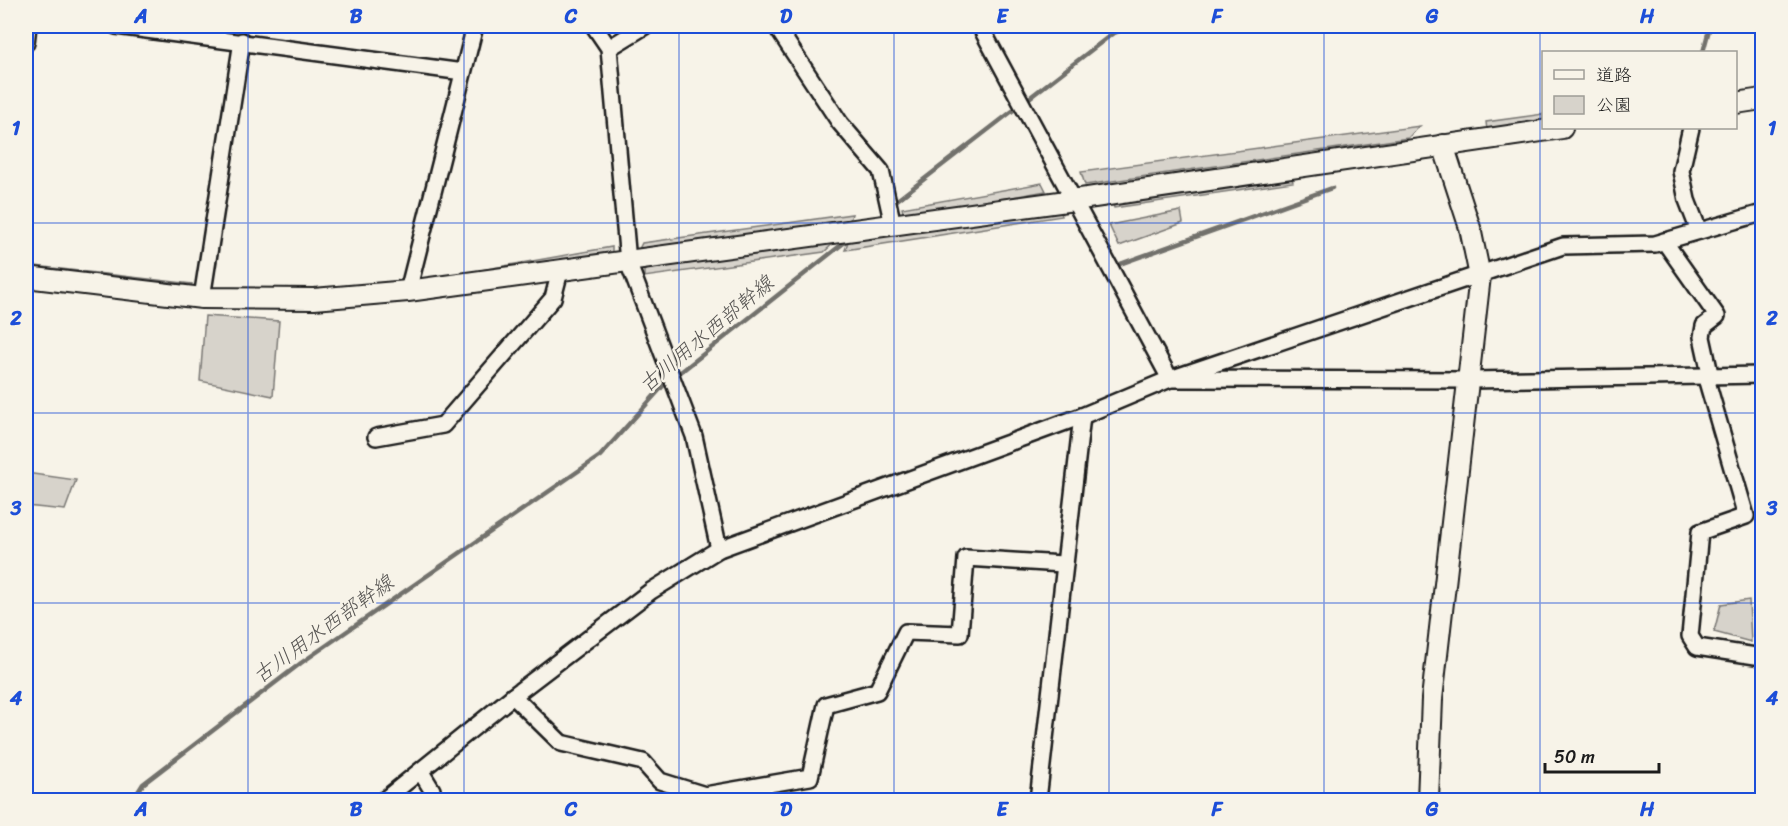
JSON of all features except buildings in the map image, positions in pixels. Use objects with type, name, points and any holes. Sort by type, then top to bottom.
[{"type":"street","points":[[26,43],[28,26]]},
{"type":"street","points":[[116,26],[463,72]]},
{"type":"street","points":[[408,291],[475,26]]},
{"type":"street","points":[[594,26],[609,48],[628,262],[694,436],[719,549]]},
{"type":"street","points":[[609,48],[645,26]]},
{"type":"street","points":[[776,26],[840,123],[881,171],[893,225]]},
{"type":"street","points":[[980,26],[1170,379]]},
{"type":"street","points":[[202,298],[242,41]]},
{"type":"street","points":[[1737,103],[1762,99]]},
{"type":"street","points":[[26,277],[202,298],[314,299],[408,291],[1074,200],[1555,129]]},
{"type":"street","points":[[1691,129],[1681,171],[1687,200],[1699,231]]},
{"type":"street","points":[[1428,801],[1432,699],[1480,276],[1470,228],[1443,145]]},
{"type":"street","points":[[384,801],[513,696],[651,591],[719,549],[1082,416],[1170,379],[1480,276],[1563,246],[1655,244],[1762,213]]},
{"type":"street","points":[[1664,241],[1717,316],[1704,326],[1702,337],[1709,378],[1746,516],[1700,532],[1690,636],[1697,647],[1762,657]]},
{"type":"street","points":[[376,437],[443,425],[553,298],[560,271]]},
{"type":"street","points":[[1170,379],[1470,380],[1709,378],[1762,375]]},
{"type":"street","points":[[1038,801],[1082,416]]},
{"type":"street","points":[[513,696],[561,743],[643,762],[660,781],[705,798],[810,777],[825,705],[877,691],[906,632],[960,634],[966,558],[1064,564]]},
{"type":"street","points":[[421,772],[432,790],[433,801]]},
{"type":"green space","points":[[1542,114],[1542,121],[1487,130],[1486,122]]},
{"type":"green space","points":[[1420,126],[1408,138],[1085,185],[1081,172]]},
{"type":"green space","points":[[1291,175],[1293,182],[1114,208],[1111,198]]},
{"type":"green space","points":[[1042,183],[1046,191],[904,216],[902,208]]},
{"type":"green space","points":[[1060,209],[1062,216],[845,250],[848,242]]},
{"type":"green space","points":[[1181,211],[1183,223],[1119,246],[1109,225]]},
{"type":"green space","points":[[852,214],[849,224],[638,251],[642,243]]},
{"type":"green space","points":[[837,240],[824,252],[644,277],[644,270]]},
{"type":"green space","points":[[612,247],[612,256],[424,280]]},
{"type":"green space","points":[[26,265],[192,284],[190,289],[26,274]]},
{"type":"green space","points":[[205,316],[279,321],[273,396],[200,381]]},
{"type":"green space","points":[[26,473],[76,480],[65,510],[26,506]]},
{"type":"green space","points":[[1749,600],[1751,642],[1714,632],[1721,604]]},
{"type":"waterway","name":"古川用水西部幹線","points":[[892,204],[1112,34],[1132,26]]},
{"type":"waterway","points":[[1703,51],[1710,26]]},
{"type":"waterway","points":[[26,67],[29,45]]},
{"type":"waterway","points":[[1120,264],[1332,188]]},
{"type":"waterway","name":"古川用水西部幹線","points":[[133,800],[143,784],[301,663],[600,456],[663,386],[850,238]]}]
